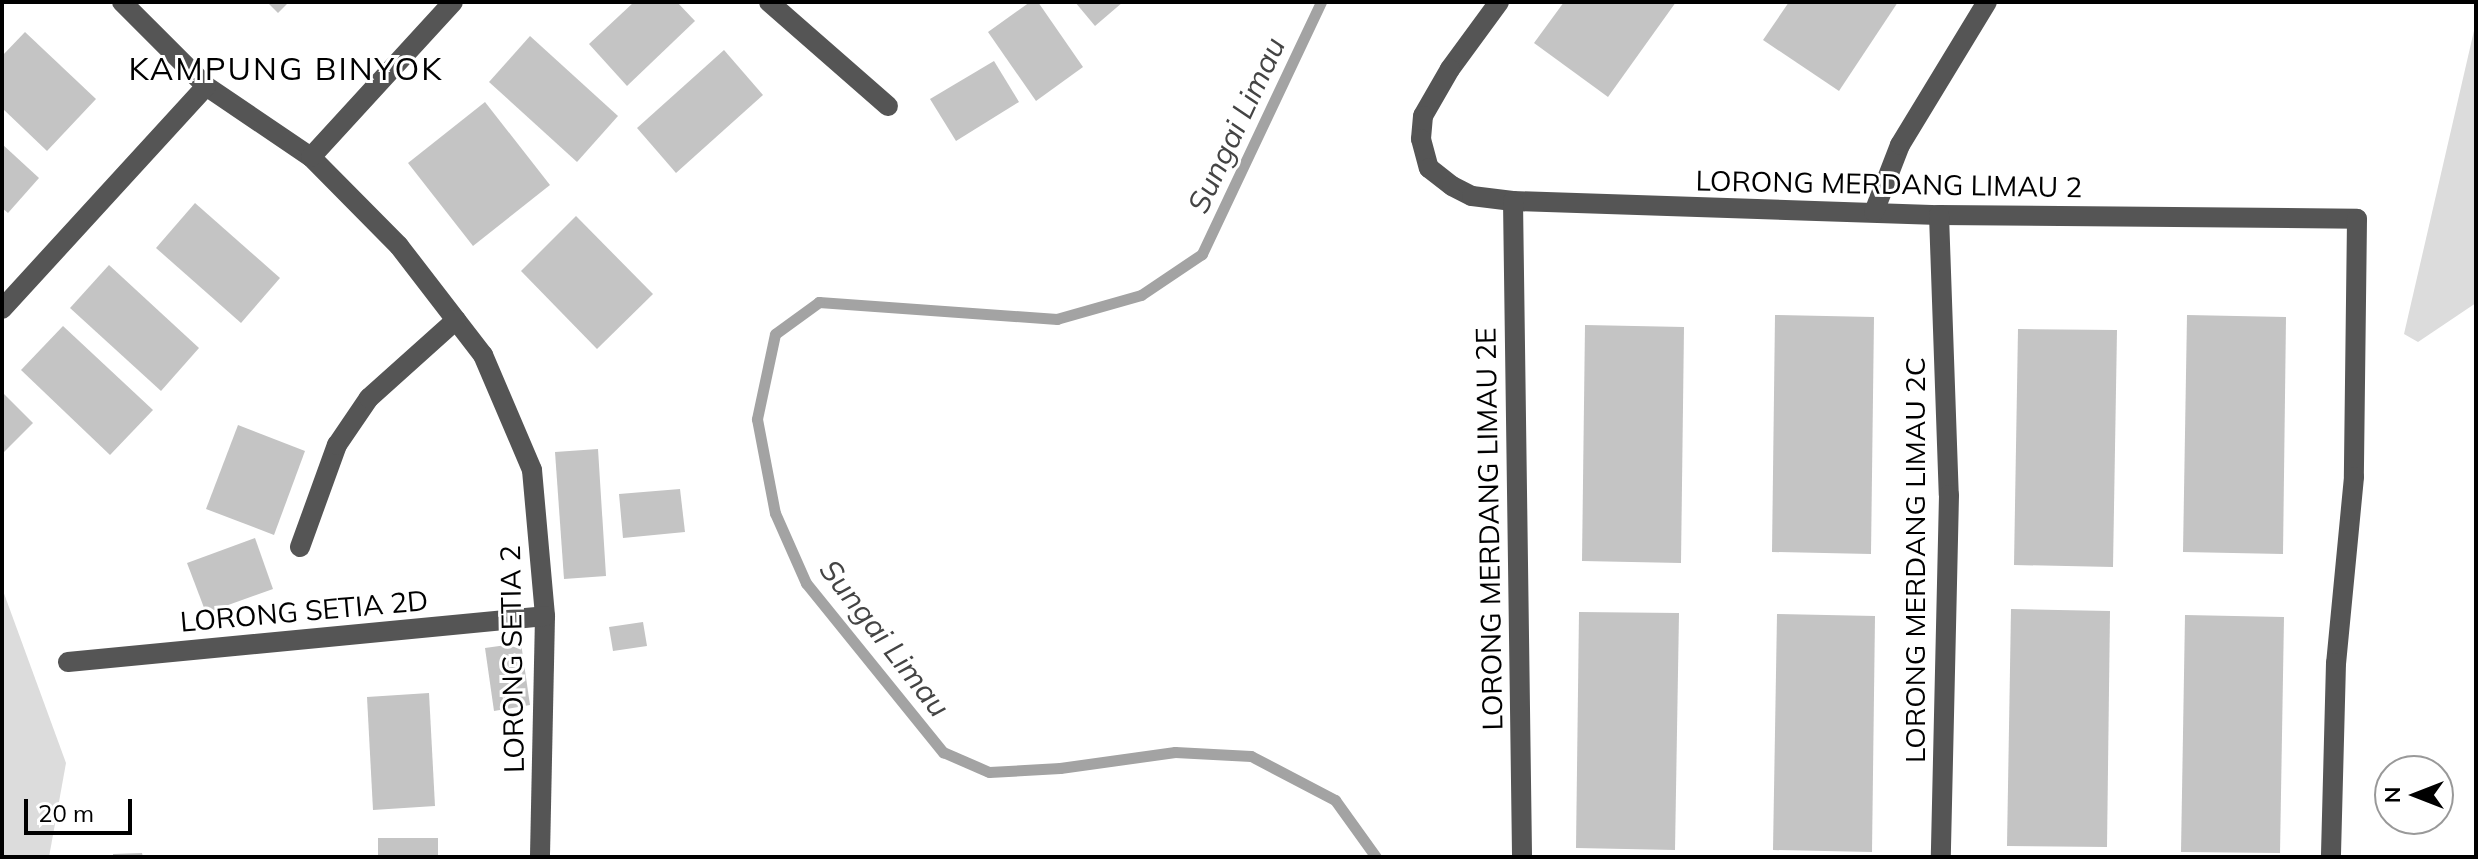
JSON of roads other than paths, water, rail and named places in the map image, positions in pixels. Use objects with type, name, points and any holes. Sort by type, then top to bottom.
[{"type":"street","name":"LORONG SETIA 2","points":[[122,2],[206,86],[311,157],[399,246],[483,355],[532,470],[545,616],[540,857]]},
{"type":"street","points":[[311,157],[453,2]]},
{"type":"street","points":[[769,2],[888,106]]},
{"type":"street","name":"LORONG MERDANG LIMAU 2","points":[[1499,2],[1450,69],[1423,116],[1421,139],[1429,168],[1452,186],[1472,196],[1513,201],[1939,215],[2357,219],[2354,477],[2336,663],[2331,857]]},
{"type":"street","points":[[1874,212],[1900,145],[1987,2]]},
{"type":"street","points":[[2,309],[206,86]]},
{"type":"street","name":"LORONG MERDANG LIMAU 2E","points":[[1513,201],[1522,857]]},
{"type":"street","name":"LORONG MERDANG LIMAU 2C","points":[[1939,215],[1949,495],[1941,857]]},
{"type":"street","points":[[300,547],[337,445],[369,398],[456,320]]},
{"type":"street","name":"LORONG SETIA 2D","points":[[68,662],[545,616]]},
{"type":"waterway","name":"Sungai Limau","points":[[1321,2],[1202,254],[1141,295],[1057,319],[819,302],[775,334],[757,419],[775,513],[806,583],[943,752],[989,772],[1060,768],[1175,752],[1251,756],[1335,800],[1376,857]]},
{"type":"district","name":"KAMPUNG BINYOK","points":[[286,68]]}]
